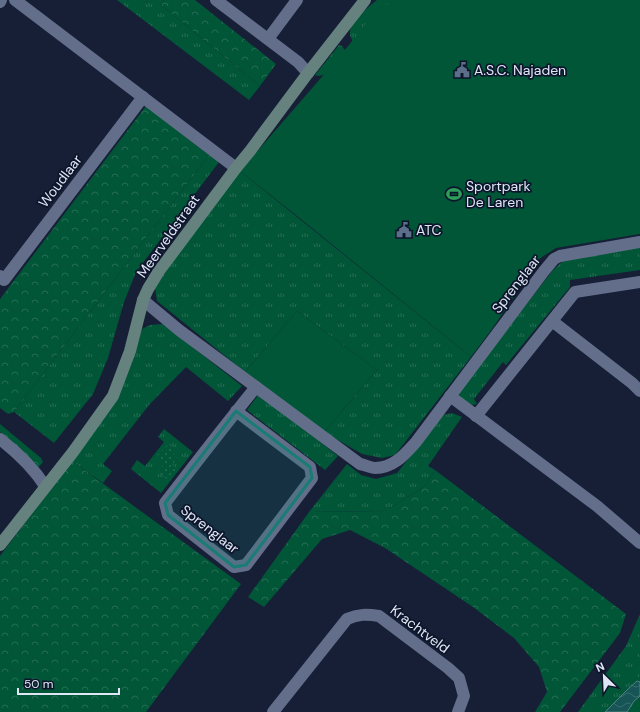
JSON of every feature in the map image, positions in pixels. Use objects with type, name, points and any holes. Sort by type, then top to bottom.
[{"type":"street","points":[[15,0],[236,168]]},
{"type":"street","points":[[216,0],[298,62],[308,73]]},
{"type":"street","points":[[268,39],[297,0]]},
{"type":"street","name":"Meerveldstraat","points":[[0,545],[77,446],[113,396],[130,351],[143,300],[159,271],[308,73],[365,0]]},
{"type":"street","name":"Woudlaar","points":[[0,276],[4,280],[143,97]]},
{"type":"street","name":"Sprenglaar","points":[[143,300],[178,330],[360,464],[374,468],[388,466],[401,460],[554,259],[560,256],[640,242]]},
{"type":"street","points":[[476,416],[575,292],[640,282]]},
{"type":"street","points":[[552,321],[632,383],[640,391]]},
{"type":"street","name":"Sprenglaar","points":[[236,411],[310,467],[312,478],[246,565],[234,567],[168,515],[164,503],[236,411],[256,387]]},
{"type":"street","points":[[450,396],[597,506],[640,543]]},
{"type":"street","points":[[0,439],[20,455],[38,474],[45,486]]},
{"type":"street","name":"Krachtveld","points":[[273,712],[346,619],[365,613],[379,616],[459,678],[464,696],[458,712]]},
{"type":"highlighted area","points":[[236,411],[310,467],[312,478],[246,565],[234,567],[168,515],[165,503]]},
{"type":"green space","points":[[117,0],[164,0],[161,5],[260,86],[249,100]]},
{"type":"green space","points":[[164,0],[195,0],[276,64],[260,86],[161,5]]},
{"type":"green space","points":[[377,0],[448,0],[355,46],[350,35],[351,27],[361,14]]},
{"type":"green space","name":"Sportpark De Laren","points":[[396,0],[640,0],[640,234],[556,248],[539,259],[492,329],[471,357],[240,171],[340,56],[378,9]]},
{"type":"green space","points":[[339,45],[342,46],[346,52],[370,67],[318,76],[315,75]]},
{"type":"green space","points":[[146,106],[209,155],[14,412],[8,414],[0,408],[0,299]]},
{"type":"green space","points":[[209,155],[222,158],[136,272],[124,302],[108,358],[93,394],[54,443],[14,412]]},
{"type":"green space","points":[[240,171],[471,357],[395,455],[382,458],[362,454],[324,432],[377,370],[297,311],[245,372],[157,301],[155,288],[175,257]]},
{"type":"green space","points":[[640,247],[640,270],[570,280],[570,287],[506,365],[503,362],[474,399],[477,404],[468,406],[460,400],[459,391],[553,270],[563,261]]},
{"type":"green space","points":[[297,311],[377,370],[324,432],[245,372]]},
{"type":"green space","points":[[163,324],[242,386],[228,401],[186,367],[149,405],[103,464],[112,471],[103,483],[72,461],[119,394],[142,329],[150,325]]},
{"type":"green space","points":[[259,394],[338,456],[325,470],[247,410]]},
{"type":"green space","points":[[452,413],[462,417],[428,466],[435,470],[424,487],[385,511],[309,512],[347,464],[361,475],[376,479],[397,473],[443,415]]},
{"type":"green space","points":[[0,424],[41,458],[43,462],[38,468],[0,432]]},
{"type":"green space","points":[[164,429],[193,452],[161,493],[131,469],[137,460],[145,466],[164,442],[158,437]]},
{"type":"green space","points":[[168,444],[175,449],[172,453],[178,457],[172,465],[177,469],[168,480],[158,471],[165,463],[157,456]]},
{"type":"green space","points":[[72,461],[241,584],[146,712],[0,712],[0,556]]},
{"type":"green space","points":[[435,470],[626,614],[620,633],[560,712],[535,712],[547,692],[539,667],[514,638],[473,607],[385,548],[350,530],[322,539],[264,607],[248,597],[309,512],[385,511],[424,487]]},
{"type":"green space","points":[[640,614],[640,682],[637,681],[605,712],[578,712],[626,646]]},
{"type":"green space","points":[[640,696],[640,712],[627,712],[634,701]]},
{"type":"water","points":[[637,681],[640,682],[640,696],[634,701],[627,712],[605,712],[627,690]]},
{"type":"place","name":"A.S.C. Najaden","points":[[462,70]]},
{"type":"place","name":"Sportpark De Laren","points":[[454,194]]},
{"type":"place","name":"ATC","points":[[404,230]]}]
